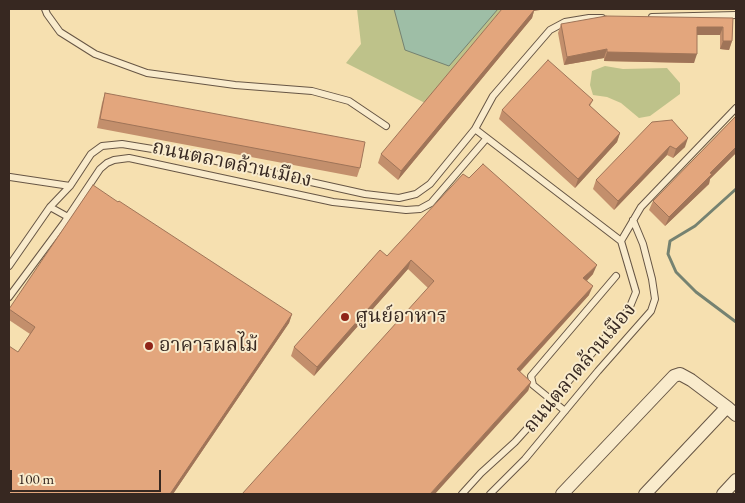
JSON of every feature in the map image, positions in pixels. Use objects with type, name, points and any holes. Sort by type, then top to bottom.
[{"type":"street","points":[[562,494],[674,376],[680,374],[732,411],[644,494]]},
{"type":"street","points":[[723,494],[736,480]]},
{"type":"lane","points":[[45,9],[60,32],[88,50],[147,73],[235,85],[312,91],[349,101],[386,126]]},
{"type":"lane","points":[[648,17],[736,15]]},
{"type":"lane","name":"ถนนตลาดล้านเมือง","points":[[9,266],[50,207],[70,186],[92,154],[102,146],[122,144],[189,155],[365,194],[399,198],[416,194],[430,184],[475,129],[493,96],[550,30],[565,22],[589,18],[608,18]]},
{"type":"lane","points":[[475,129],[621,241],[641,208],[736,108]]},
{"type":"lane","name":"ถนนตลาดล้านเมือง","points":[[9,297],[68,218],[100,169],[114,160],[128,158],[333,202],[406,210],[420,209],[431,203],[486,139]]},
{"type":"lane","points":[[10,177],[70,186]]},
{"type":"lane","points":[[50,207],[68,218]]},
{"type":"lane","name":"ถนนตลาดล้านเมือง","points":[[490,494],[525,459],[651,311],[655,299],[652,279],[643,244],[633,220]]},
{"type":"lane","name":"ถนนตลาดล้านเมือง","points":[[462,494],[515,442],[629,309],[636,292],[621,241]]},
{"type":"lane","points":[[564,411],[533,385],[532,376],[534,371],[616,276]]},
{"type":"green space","points":[[357,9],[502,9],[425,103],[346,63],[361,44]]},
{"type":"green space","points":[[605,66],[623,69],[667,68],[680,83],[680,94],[650,116],[639,118],[621,103],[607,97],[593,95],[590,85],[592,71]]},
{"type":"shaded area","points":[[394,9],[498,9],[449,66],[405,50]]},
{"type":"building","points":[[502,9],[535,9],[401,171],[381,154]]},
{"type":"building","points":[[606,16],[733,18],[732,41],[723,41],[723,27],[697,27],[697,54],[607,52],[607,49],[567,57],[561,24]]},
{"type":"building","points":[[548,60],[593,100],[589,105],[620,133],[578,179],[502,110]]},
{"type":"building","points":[[105,93],[365,142],[360,168],[100,119]]},
{"type":"building","points":[[736,116],[736,147],[669,217],[653,201]]},
{"type":"building","points":[[672,120],[688,138],[676,149],[670,146],[618,201],[596,180],[652,122]]},
{"type":"building","points":[[483,164],[597,265],[583,278],[593,286],[517,369],[531,382],[430,494],[242,494],[434,281],[411,260],[317,367],[294,347],[380,250],[387,256],[463,174],[469,178]]},
{"type":"building","name":"อาคารผลไม้","points":[[93,185],[292,314],[170,494],[9,494],[9,346],[18,352],[35,327],[9,309]]},
{"type":"waterway","points":[[736,189],[695,226],[670,241],[668,254],[676,272],[696,292],[736,322]]},
{"type":"place","name":"ศูนย์อาหาร","points":[[345,317]]},
{"type":"place","name":"อาคารผลไม้","points":[[149,346]]}]
